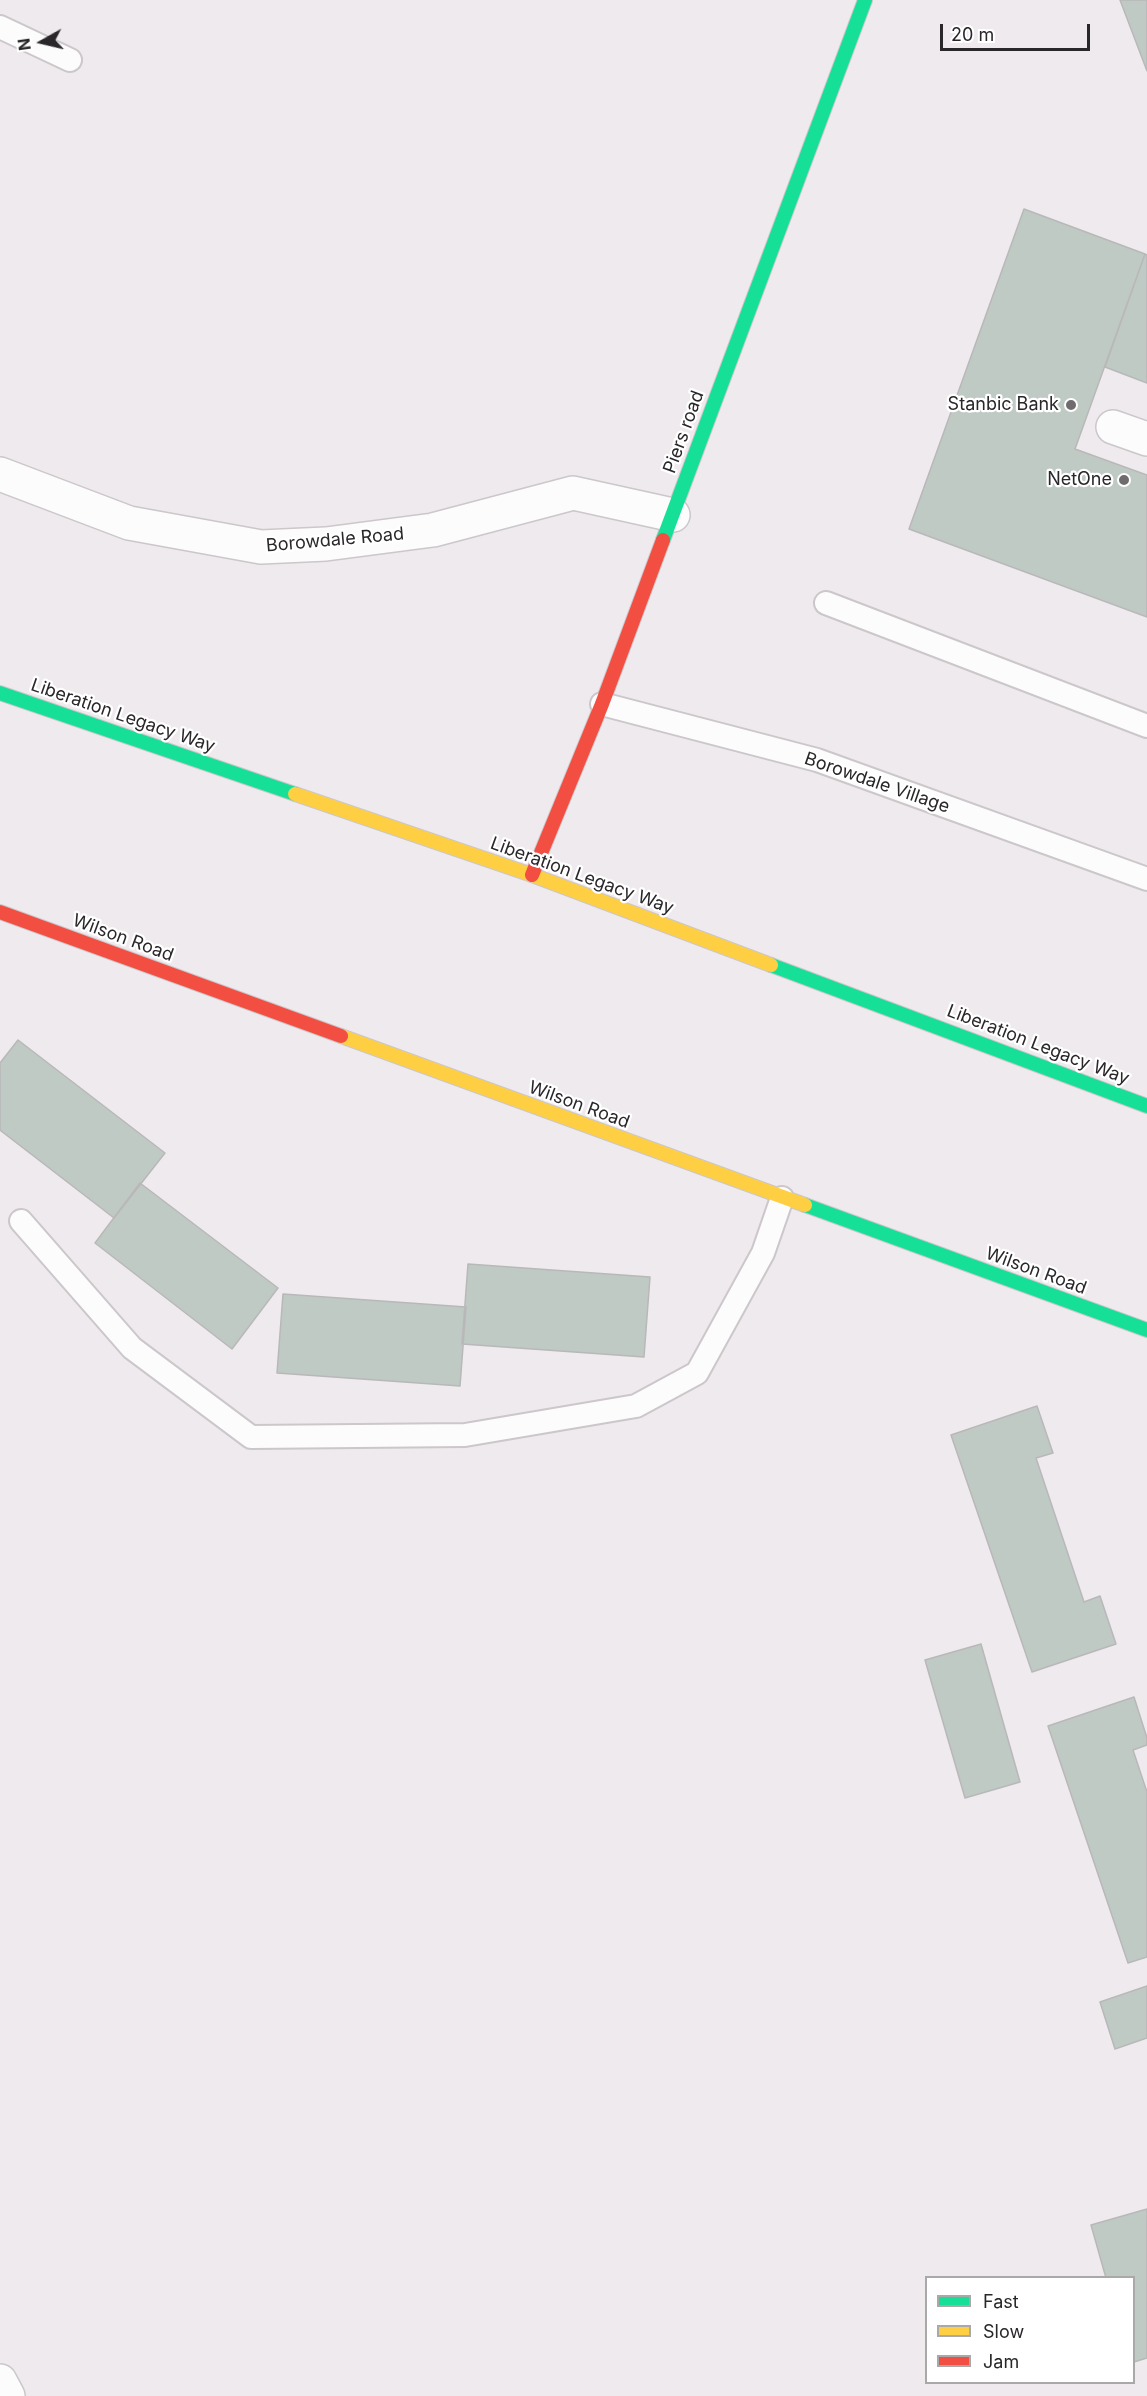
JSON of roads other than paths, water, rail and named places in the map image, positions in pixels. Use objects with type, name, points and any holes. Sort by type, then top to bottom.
[{"type":"street","name":"Piers road","points":[[532,875],[602,704],[865,0]]},
{"type":"street","points":[[1113,427],[1147,439]]},
{"type":"street","name":"Borowdale Road","points":[[0,474],[129,523],[261,547],[326,544],[433,530],[573,493],[673,515]]},
{"type":"street","name":"Liberation Legacy Way","points":[[0,693],[532,875],[1147,1106]]},
{"type":"street","name":"Wilson Road","points":[[0,912],[1147,1330]]},
{"type":"street","points":[[0,2381],[8,2396]]},
{"type":"lane","points":[[0,27],[70,60]]},
{"type":"lane","points":[[826,603],[1147,726]]},
{"type":"lane","name":"Borowdale Village","points":[[602,704],[817,760],[1147,879]]},
{"type":"lane","points":[[21,1221],[132,1348],[251,1437],[465,1435],[636,1406],[697,1373],[763,1253],[782,1197]]},
{"type":"place","name":"Stanbic Bank","points":[[1071,405]]},
{"type":"place","name":"NetOne","points":[[1124,480]]}]
